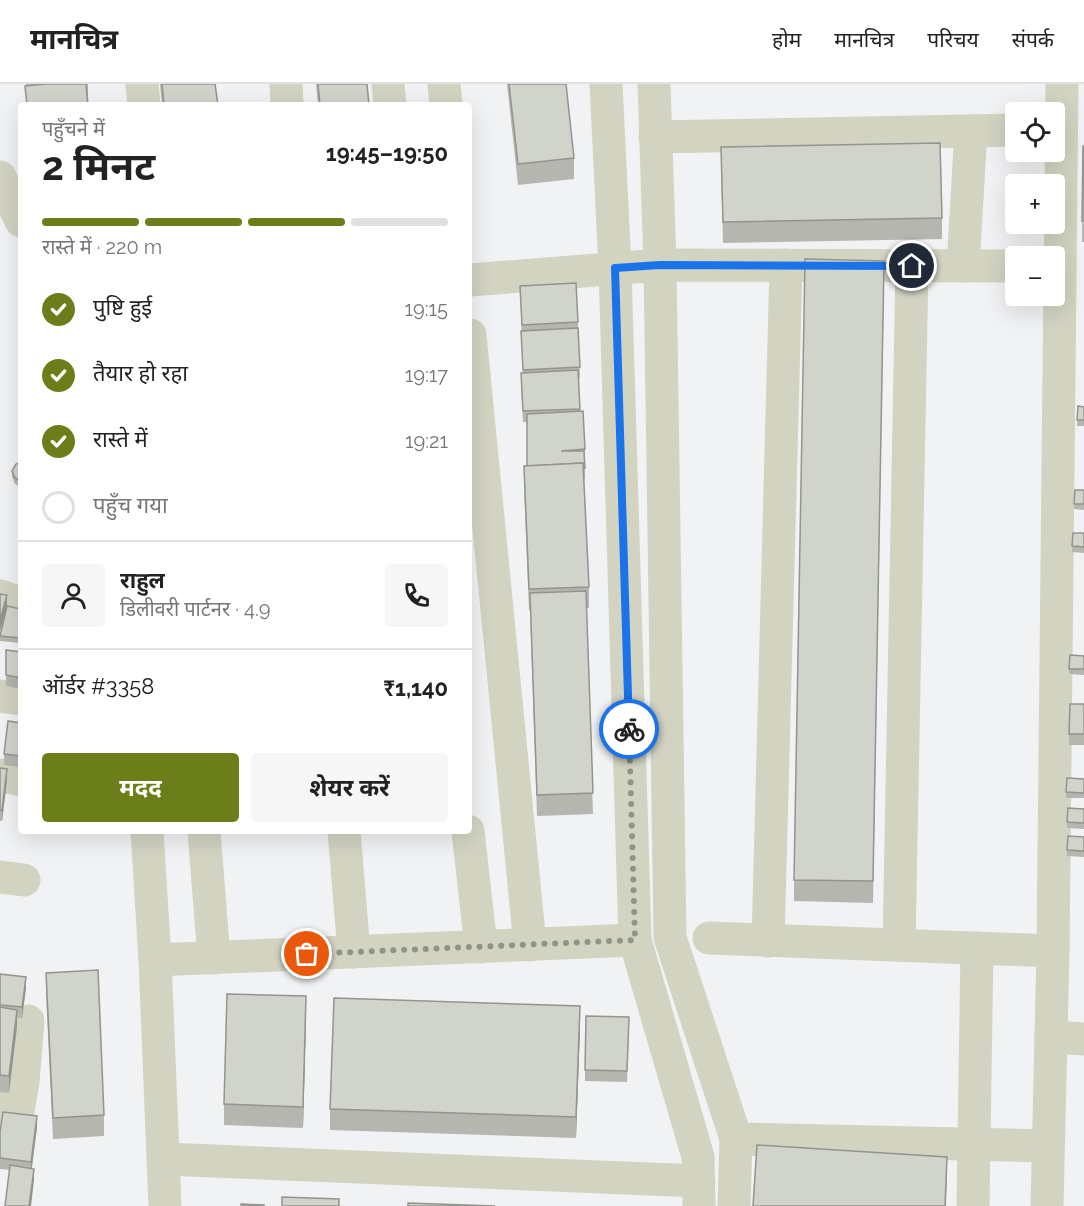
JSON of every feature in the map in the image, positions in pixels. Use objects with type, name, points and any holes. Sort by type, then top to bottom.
[{"type":"street","points":[[142,84],[144,102]]},
{"type":"street","points":[[286,84],[287,102]]},
{"type":"street","points":[[388,84],[390,102]]},
{"type":"street","points":[[444,84],[446,102]]},
{"type":"street","points":[[164,1159],[699,1194],[699,1157],[635,940],[615,268],[606,84]]},
{"type":"street","points":[[654,84],[660,265],[670,937],[736,1139],[734,1206]]},
{"type":"street","points":[[1047,1206],[1071,366],[1066,267],[1067,129],[1062,84]]},
{"type":"street","points":[[655,137],[1005,130]]},
{"type":"street","points":[[963,266],[971,131]]},
{"type":"street","points":[[0,177],[18,215]]},
{"type":"street","points":[[472,280],[660,265],[1005,267]]},
{"type":"street","points":[[768,941],[786,265]]},
{"type":"street","points":[[899,945],[912,266]]},
{"type":"street","points":[[472,355],[530,945]]},
{"type":"street","points":[[0,696],[18,699]]},
{"type":"street","points":[[0,775],[18,779]]},
{"type":"street","points":[[147,834],[165,1206]]},
{"type":"street","points":[[204,834],[214,958]]},
{"type":"street","points":[[344,834],[354,952]]},
{"type":"street","points":[[468,834],[481,947]]},
{"type":"street","points":[[709,938],[1053,951]]},
{"type":"street","points":[[155,960],[635,940]]},
{"type":"street","points":[[973,1206],[977,948]]},
{"type":"street","points":[[0,1108],[18,1111],[23,1082],[27,1021]]},
{"type":"street","points":[[1051,1037],[1084,1039]]},
{"type":"street","points":[[736,1139],[1048,1146]]},
{"type":"building","points":[[86,84],[88,102],[27,102],[25,86]]},
{"type":"building","points":[[162,84],[215,84],[218,102],[164,102]]},
{"type":"building","points":[[318,84],[367,84],[369,102],[320,102]]},
{"type":"building","points":[[509,84],[566,84],[574,158],[518,164]]},
{"type":"building","points":[[940,143],[942,218],[723,222],[721,147]]},
{"type":"building","points":[[1083,146],[1084,221],[1082,221]]},
{"type":"building","points":[[805,259],[884,261],[873,881],[794,880]]},
{"type":"building","points":[[576,283],[578,322],[522,325],[520,286]]},
{"type":"building","points":[[578,328],[580,367],[523,370],[521,331]]},
{"type":"building","points":[[578,370],[580,409],[523,411],[521,373]]},
{"type":"building","points":[[1078,406],[1084,407],[1084,420],[1077,420]]},
{"type":"building","points":[[583,411],[585,449],[561,451],[584,451],[585,468],[583,468],[583,463],[527,466],[527,414]]},
{"type":"building","points":[[18,463],[18,480],[12,471]]},
{"type":"building","points":[[583,463],[589,587],[529,589],[524,466]]},
{"type":"building","points":[[1075,490],[1084,490],[1084,504],[1074,504]]},
{"type":"building","points":[[1073,533],[1084,533],[1084,547],[1072,546]]},
{"type":"building","points":[[586,591],[593,793],[537,795],[530,593]]},
{"type":"building","points":[[0,594],[7,595],[0,620]]},
{"type":"building","points":[[7,606],[18,608],[18,638],[0,636]]},
{"type":"building","points":[[6,650],[18,652],[18,677],[6,675]]},
{"type":"building","points":[[1070,655],[1084,656],[1084,669],[1069,669]]},
{"type":"building","points":[[1070,704],[1084,704],[1084,734],[1069,734]]},
{"type":"building","points":[[8,721],[18,723],[18,756],[4,754]]},
{"type":"building","points":[[0,768],[7,769],[2,810],[0,810]]},
{"type":"building","points":[[1067,778],[1084,779],[1084,793],[1066,792]]},
{"type":"building","points":[[1068,808],[1084,809],[1084,823],[1067,822]]},
{"type":"building","points":[[1068,836],[1084,837],[1084,851],[1067,850]]},
{"type":"building","points":[[98,970],[104,1115],[53,1118],[46,973]]},
{"type":"building","points":[[0,974],[26,977],[22,1007],[0,1005]]},
{"type":"building","points":[[227,994],[306,996],[303,1107],[224,1104]]},
{"type":"building","points":[[334,998],[580,1006],[576,1117],[330,1109]]},
{"type":"building","points":[[0,1007],[17,1010],[9,1076],[0,1075]]},
{"type":"building","points":[[586,1016],[629,1017],[627,1071],[585,1070]]},
{"type":"building","points":[[3,1112],[37,1116],[31,1162],[0,1158]]},
{"type":"building","points":[[757,1145],[947,1157],[945,1206],[753,1206]]},
{"type":"building","points":[[10,1165],[34,1169],[29,1206],[5,1206]]},
{"type":"building","points":[[282,1197],[339,1199],[339,1206],[282,1206]]},
{"type":"building","points":[[408,1203],[495,1206],[408,1206]]},
{"type":"building","points":[[241,1204],[264,1205],[264,1206],[241,1206]]},
{"type":"way so far","points":[[307,954],[635,940],[629,729]]},
{"type":"route","points":[[629,729],[615,268],[660,265],[912,266]]}]
